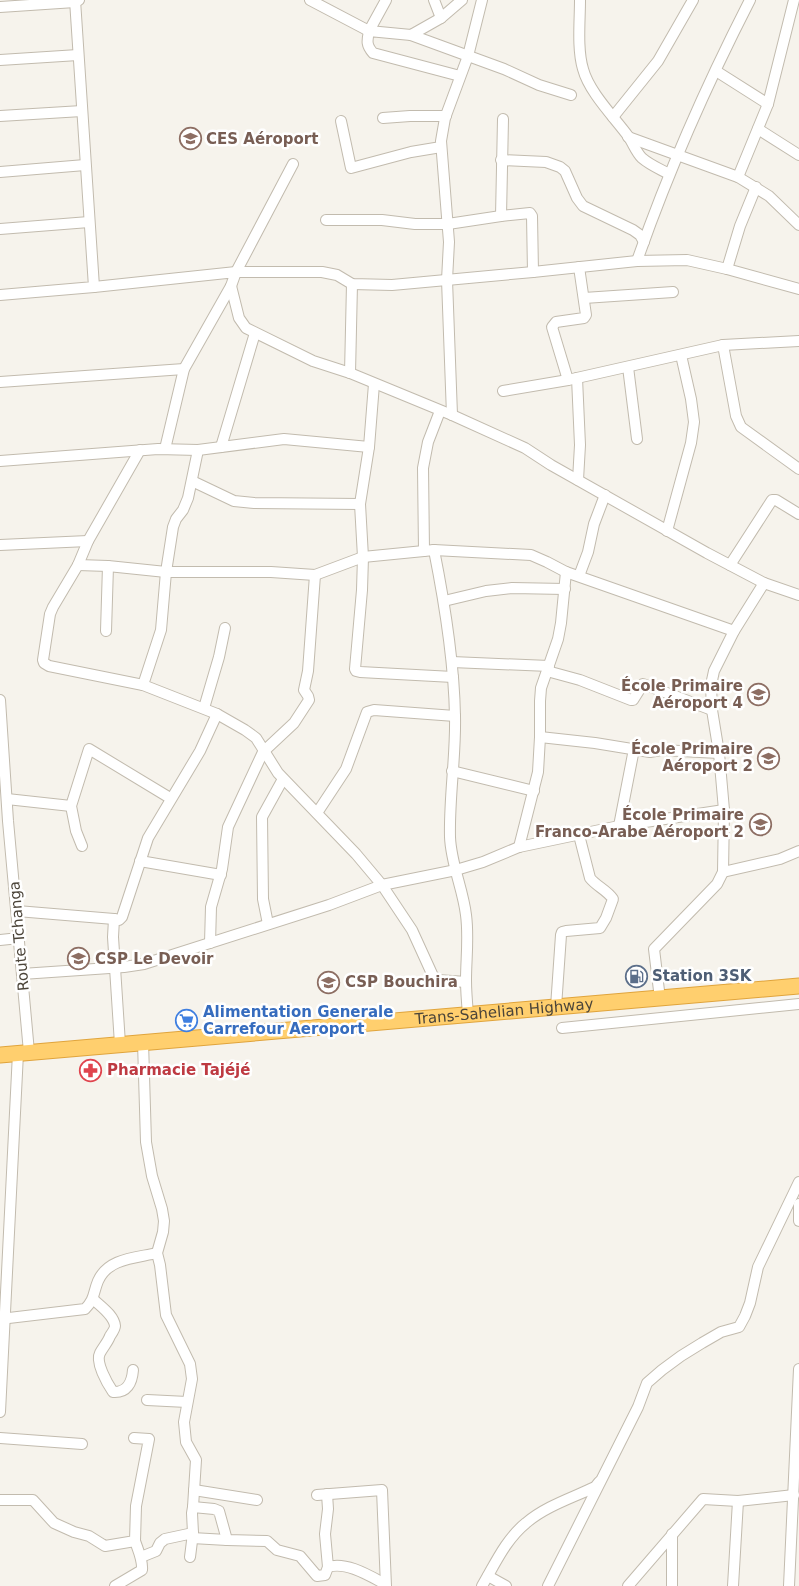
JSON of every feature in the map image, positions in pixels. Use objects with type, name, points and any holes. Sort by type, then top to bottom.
[{"type":"highway","name":"Trans-Sahelian Highway","points":[[0,1055],[799,986]]},
{"type":"street","points":[[310,0],[370,31],[411,35],[511,72],[539,86],[571,95]]},
{"type":"street","points":[[386,0],[370,31],[367,43],[373,53],[460,76]]},
{"type":"street","points":[[434,0],[441,18]]},
{"type":"street","points":[[411,35],[441,18],[462,0]]},
{"type":"street","points":[[452,415],[447,280],[449,256],[448,224],[441,147],[442,129],[468,56],[482,0]]},
{"type":"street","points":[[580,0],[580,51],[582,68],[588,80],[640,156],[645,161],[669,174]]},
{"type":"street","points":[[613,117],[658,61],[693,0]]},
{"type":"street","points":[[637,261],[677,154],[750,0]]},
{"type":"street","points":[[738,177],[768,104],[794,0]]},
{"type":"street","points":[[0,8],[76,1],[94,287]]},
{"type":"street","points":[[0,60],[78,56]]},
{"type":"street","points":[[716,71],[768,104]]},
{"type":"street","points":[[0,116],[82,111]]},
{"type":"street","points":[[383,118],[446,116]]},
{"type":"street","points":[[501,216],[503,119]]},
{"type":"street","points":[[341,121],[351,168],[411,152],[441,147]]},
{"type":"street","points":[[758,129],[799,154]]},
{"type":"street","points":[[628,136],[738,177],[769,196],[799,225]]},
{"type":"street","points":[[501,160],[546,162],[560,167],[565,171],[577,198],[583,206],[633,230],[640,235],[644,242]]},
{"type":"street","points":[[165,449],[184,369],[294,164]]},
{"type":"street","points":[[0,172],[86,165]]},
{"type":"street","points":[[728,269],[740,226],[756,187]]},
{"type":"street","points":[[326,220],[382,220],[415,224],[448,224],[528,212],[532,214],[533,272]]},
{"type":"street","points":[[0,229],[89,222]]},
{"type":"street","points":[[0,295],[236,272],[322,272],[337,275],[352,284],[392,285],[637,261],[687,260],[728,269],[799,289]]},
{"type":"street","points":[[578,480],[580,457],[572,379],[552,326],[556,322],[586,317],[579,267]]},
{"type":"street","points":[[350,374],[352,284]]},
{"type":"street","points":[[230,286],[242,324],[255,333],[313,361],[452,415],[525,448],[551,465],[667,531],[764,583],[799,596]]},
{"type":"street","points":[[584,298],[674,292]]},
{"type":"street","points":[[221,447],[255,333]]},
{"type":"street","points":[[503,390],[572,379],[723,345],[799,341]]},
{"type":"street","points":[[723,345],[736,416],[741,427],[799,469]]},
{"type":"street","points":[[667,531],[692,443],[694,422],[681,355]]},
{"type":"street","points":[[628,367],[637,439]]},
{"type":"street","points":[[0,382],[184,369]]},
{"type":"street","points":[[374,384],[369,447],[360,504],[363,557],[362,601],[358,629],[356,671],[453,677]]},
{"type":"street","points":[[440,411],[428,442],[423,468],[429,550],[444,601],[452,662],[455,716],[450,840],[456,870],[464,894],[467,917],[466,982],[468,1014]]},
{"type":"street","points":[[0,461],[140,450],[198,450],[284,439],[369,447]]},
{"type":"street","points":[[140,450],[88,541],[78,565],[52,606],[44,664],[143,685],[204,708],[250,733],[256,738],[283,779],[356,854],[382,885],[412,930],[433,976],[438,980],[466,982]]},
{"type":"street","points":[[143,685],[160,630],[173,527],[186,504],[198,450]]},
{"type":"street","points":[[192,481],[234,501],[254,504],[360,504]]},
{"type":"street","points":[[578,576],[588,552],[592,528],[605,495]]},
{"type":"street","points":[[730,565],[772,500],[776,500],[799,514]]},
{"type":"street","points":[[0,545],[88,541]]},
{"type":"street","points":[[78,565],[166,572],[271,572],[315,575],[363,557],[429,550],[531,555],[566,572],[734,632]]},
{"type":"street","points":[[106,631],[108,566]]},
{"type":"street","points":[[519,847],[539,767],[540,701],[543,679],[558,639],[566,572]]},
{"type":"street","points":[[210,943],[211,907],[221,875],[228,827],[264,752],[294,723],[309,700],[304,690],[308,671],[315,575]]},
{"type":"street","points":[[660,999],[654,949],[717,884],[723,872],[724,810],[719,752],[712,710],[711,685],[714,671],[734,632],[764,583]]},
{"type":"street","points":[[444,601],[486,591],[512,588],[564,589]]},
{"type":"street","points":[[204,708],[226,628]]},
{"type":"street","points":[[452,662],[548,668],[631,700],[643,684],[712,710]]},
{"type":"street","name":"Route Tchanga","points":[[0,700],[3,782],[7,799],[4,821],[17,912],[22,974],[23,1052],[3,1319],[0,1412]]},
{"type":"street","points":[[316,813],[346,769],[368,712],[374,710],[455,716]]},
{"type":"street","points":[[17,912],[119,920],[122,917],[148,838],[170,798],[200,751],[217,714]]},
{"type":"street","points":[[540,737],[650,752],[661,750],[719,752]]},
{"type":"street","points":[[82,846],[76,831],[71,806],[89,749],[170,798]]},
{"type":"street","points":[[619,826],[634,749]]},
{"type":"street","points":[[452,771],[534,791]]},
{"type":"street","points":[[268,924],[263,900],[262,817],[283,779]]},
{"type":"street","points":[[7,799],[71,806]]},
{"type":"street","points":[[22,974],[144,964],[330,906],[382,885],[456,870],[484,862],[519,847],[619,826],[724,810]]},
{"type":"street","points":[[556,1007],[562,932],[600,928],[613,899],[610,894],[590,878],[579,835]]},
{"type":"street","points":[[723,872],[780,859],[799,851]]},
{"type":"street","points":[[140,861],[221,875]]},
{"type":"street","points":[[114,919],[120,1044]]},
{"type":"street","points":[[0,940],[19,938]]},
{"type":"street","points":[[562,1028],[799,1004]]},
{"type":"street","points":[[143,1042],[146,1142],[152,1176],[164,1221],[157,1253],[166,1315],[190,1364],[192,1379],[184,1422],[185,1436],[196,1460],[190,1557]]},
{"type":"street","points":[[548,1586],[638,1407],[647,1383],[668,1365],[695,1347],[721,1332],[739,1327],[746,1316],[758,1267],[799,1182]]},
{"type":"street","points":[[799,1204],[799,1222]]},
{"type":"street","points":[[3,1319],[85,1309],[93,1299],[99,1280],[114,1264],[157,1253]]},
{"type":"street","points":[[93,1299],[110,1315],[114,1324],[114,1330],[98,1358],[104,1377],[113,1392],[123,1391],[127,1388],[133,1370]]},
{"type":"street","points":[[789,1586],[799,1369]]},
{"type":"street","points":[[147,1400],[187,1402]]},
{"type":"street","points":[[0,1438],[82,1444]]},
{"type":"street","points":[[115,1586],[143,1568],[135,1541],[136,1506],[149,1439],[134,1438]]},
{"type":"street","points":[[482,1586],[503,1549],[525,1523],[543,1511],[595,1487],[603,1476]]},
{"type":"street","points":[[194,1490],[257,1500]]},
{"type":"street","points":[[141,1557],[156,1551],[160,1543],[165,1539],[192,1535],[228,1540],[268,1541],[277,1550],[300,1556],[317,1576],[325,1575],[328,1567],[326,1534],[328,1509],[322,1495],[382,1490],[385,1585],[354,1569],[328,1567]]},
{"type":"street","points":[[628,1586],[702,1499],[738,1501],[794,1495]]},
{"type":"street","points":[[0,1500],[33,1500],[54,1523],[89,1536],[105,1546],[135,1541]]},
{"type":"street","points":[[732,1586],[738,1501]]},
{"type":"street","points":[[193,1507],[219,1511],[228,1540]]},
{"type":"street","points":[[672,1534],[672,1586]]},
{"type":"street","points":[[488,1576],[506,1586]]},
{"type":"place","name":"CES Aéroport","points":[[190,139]]},
{"type":"place","name":"École Primaire Aéroport 4","points":[[759,695]]},
{"type":"place","name":"École Primaire Aéroport 2","points":[[769,758]]},
{"type":"place","name":"École Primaire Franco-Arabe Aéroport 2","points":[[760,824]]},
{"type":"place","name":"CSP Le Devoir","points":[[79,959]]},
{"type":"place","name":"Station 3SK","points":[[636,976]]},
{"type":"place","name":"CSP Bouchira","points":[[329,982]]},
{"type":"place","name":"Alimentation Generale Carrefour Aeroport","points":[[187,1021]]},
{"type":"place","name":"Pharmacie Tajéjé","points":[[91,1070]]}]
